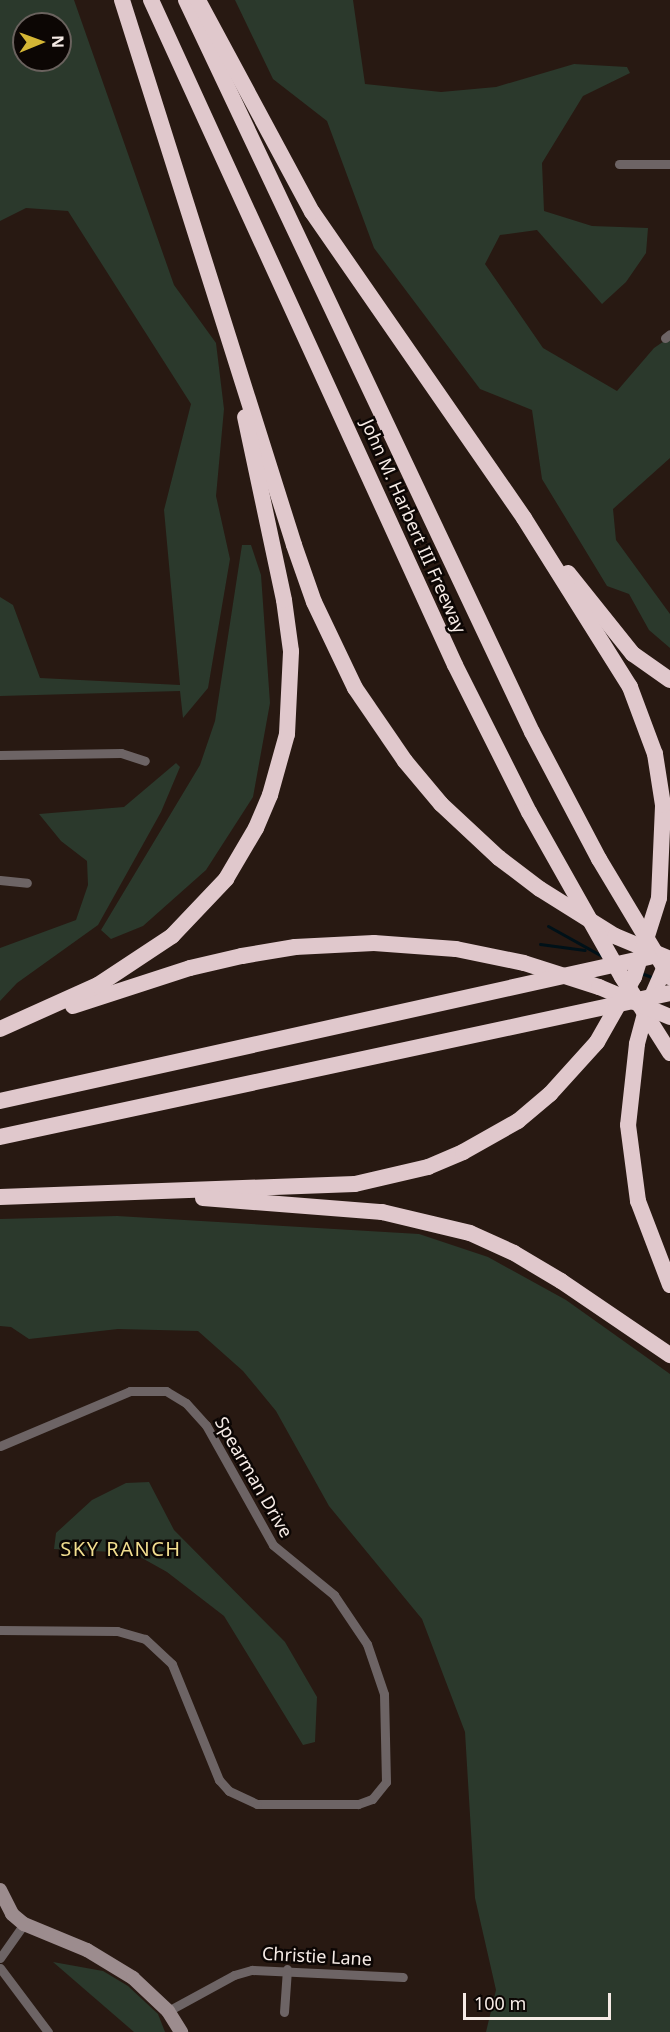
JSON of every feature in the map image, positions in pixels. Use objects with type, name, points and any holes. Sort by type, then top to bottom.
[{"type":"highway","points":[[122,0],[314,602],[339,657],[373,717],[441,804],[499,858],[540,889],[615,936],[670,956]]},
{"type":"highway","name":"John M. Harbert III Freeway","points":[[151,0],[455,664],[529,813],[622,977],[670,1053]]},
{"type":"highway","name":"John M. Harbert III Freeway","points":[[186,0],[532,732],[599,859],[670,977]]},
{"type":"highway","points":[[0,1197],[355,1184],[387,1178],[463,1152],[518,1120],[550,1094],[597,1042],[634,977],[659,898],[663,805],[654,753],[630,687],[524,518],[312,212],[198,0]]},
{"type":"highway","points":[[0,1029],[98,985],[172,936],[226,879],[256,828],[270,795],[287,734],[291,651],[284,600],[226,328]]},
{"type":"highway","points":[[524,518],[633,654],[670,680]]},
{"type":"highway","points":[[0,1029],[190,968],[269,951],[339,944],[407,945],[491,956],[599,987],[670,1017]]},
{"type":"highway","points":[[0,1101],[385,1015],[670,956]]},
{"type":"highway","points":[[670,956],[646,1010],[637,1044],[629,1098],[629,1148],[650,1240],[670,1285]]},
{"type":"highway","points":[[0,1137],[670,993]]},
{"type":"highway","points":[[160,1192],[230,1202],[382,1212],[470,1233],[514,1252],[670,1355]]},
{"type":"street","points":[[619,164],[670,164]]},
{"type":"street","points":[[0,755],[121,753],[145,761]]},
{"type":"street","points":[[0,880],[27,883]]},
{"type":"street","name":"Spearman Drive","points":[[0,1446],[130,1391],[166,1391],[186,1403],[206,1425],[273,1545],[334,1596],[367,1644],[384,1694],[386,1782],[372,1800],[358,1804],[257,1804],[229,1791],[219,1780],[172,1664],[145,1639],[117,1631],[0,1630]]},
{"type":"street","points":[[0,1890],[12,1914],[24,1924],[108,1961],[168,2011],[181,2032]]},
{"type":"street","points":[[0,1958],[24,1924]]},
{"type":"street","points":[[0,1968],[48,2032]]},
{"type":"street","points":[[284,2012],[287,1969]]},
{"type":"street","name":"Christie Lane","points":[[168,2011],[243,1972],[287,1969],[403,1977]]},
{"type":"green space","points":[[0,0],[74,0],[174,285],[216,343],[224,409],[216,496],[230,559],[208,688],[183,718],[180,691],[0,696],[0,597],[13,605],[40,678],[180,685],[164,510],[191,404],[68,211],[26,208],[0,221]]},
{"type":"green space","points":[[235,0],[353,0],[365,84],[441,92],[496,87],[574,64],[627,67],[630,73],[583,96],[542,163],[544,211],[592,226],[648,228],[646,253],[626,282],[602,304],[537,230],[500,235],[485,264],[543,348],[617,391],[654,348],[670,337],[670,458],[613,509],[616,540],[670,614],[670,648],[649,630],[629,594],[607,586],[542,479],[532,410],[480,389],[374,248],[327,121],[273,79]]},
{"type":"green space","points":[[242,545],[251,545],[261,575],[270,703],[253,797],[206,870],[143,926],[111,939],[101,930],[200,765],[215,721]]},
{"type":"green space","points":[[176,763],[180,767],[161,812],[98,925],[17,983],[0,1001],[0,948],[76,920],[88,885],[87,861],[61,841],[39,814],[124,807]]},
{"type":"green space","points":[[117,1216],[419,1234],[488,1257],[566,1300],[670,1374],[670,2032],[486,2032],[496,1990],[475,1898],[465,1732],[422,1619],[329,1506],[276,1411],[243,1371],[198,1331],[118,1329],[29,1339],[11,1327],[0,1326],[0,1219]]},
{"type":"green space","points":[[149,1482],[174,1530],[285,1642],[317,1697],[315,1742],[303,1745],[224,1616],[167,1572],[133,1553],[54,1549],[56,1533],[92,1500],[126,1483]]},
{"type":"green space","points":[[53,1962],[103,1971],[128,1986],[158,2014],[165,2032],[134,2032]]},
{"type":"waterway","points":[[548,926],[602,956]]},
{"type":"waterway","points":[[540,944],[585,950]]},
{"type":"waterway","points":[[641,973],[654,978]]},
{"type":"district","name":"SKY RANCH","points":[[121,1548]]}]
